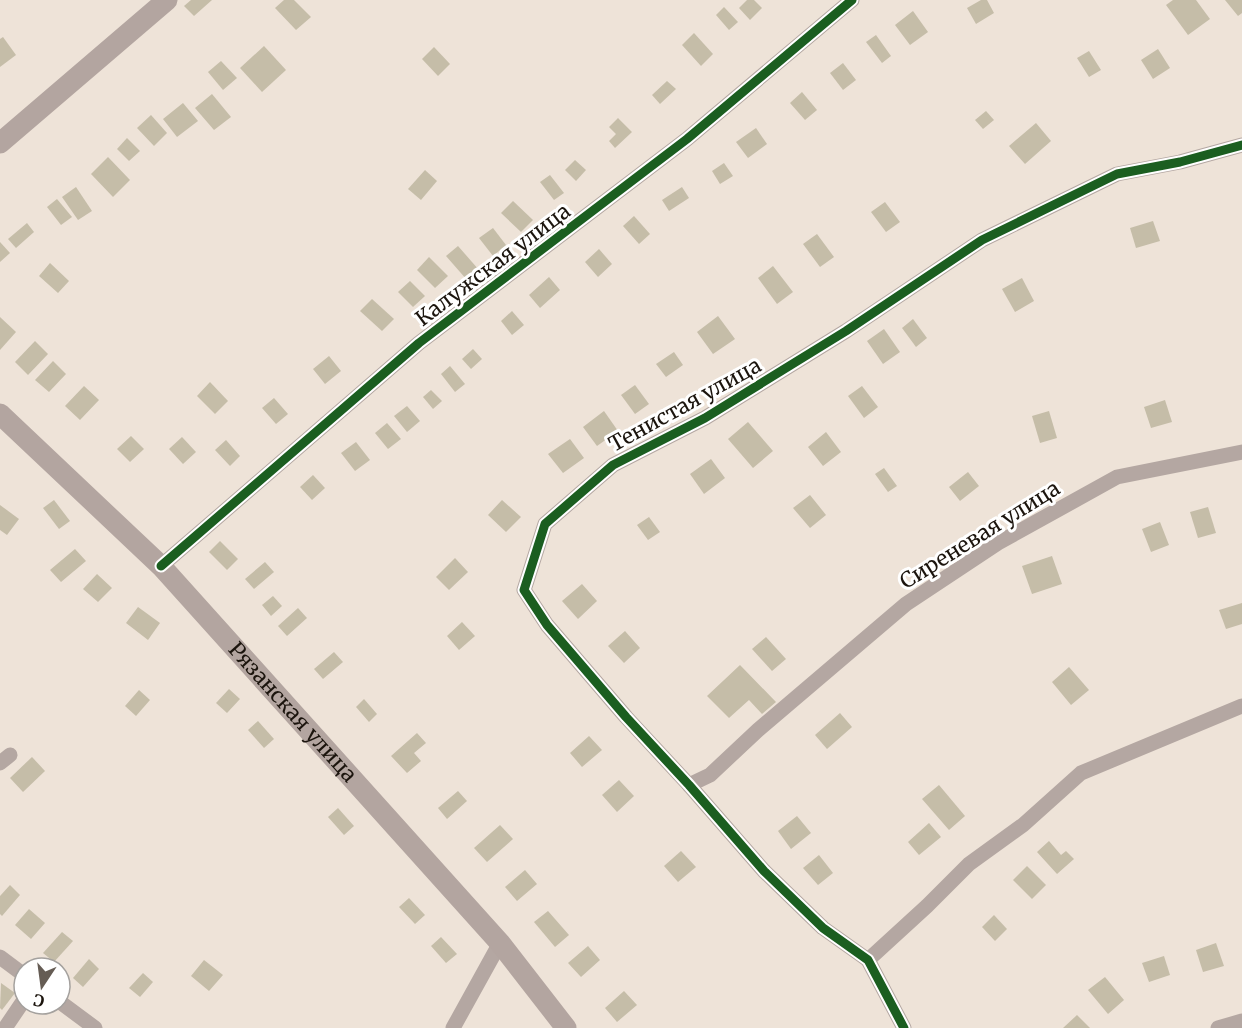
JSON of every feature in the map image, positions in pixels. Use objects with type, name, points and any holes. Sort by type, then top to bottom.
[{"type":"main road","points":[[0,143],[167,0]]},
{"type":"main road","name":"Рязанская улица","points":[[0,414],[162,566],[500,943],[566,1028]]},
{"type":"street","name":"Калужская улица","points":[[162,566],[419,343],[687,139],[852,0]]},
{"type":"street","name":"Тенистая улица","points":[[904,1028],[868,960],[823,928],[764,871],[554,633],[524,590],[545,524],[613,465],[705,418],[846,331],[982,240],[1117,174],[1180,162],[1242,145]]},
{"type":"street","name":"Сиреневая улица","points":[[689,785],[710,775],[758,730],[906,604],[998,543],[1117,477],[1242,452]]},
{"type":"street","points":[[868,960],[969,864],[1023,825],[1081,773],[1242,706]]},
{"type":"street","points":[[453,1028],[500,943]]},
{"type":"street","points":[[72,1011],[95,1028]]},
{"type":"street","points":[[1220,1028],[1242,1021]]},
{"type":"building","points":[[191,0],[212,0],[194,16],[184,6]]},
{"type":"building","points":[[284,0],[294,0],[311,17],[296,30],[275,8]]},
{"type":"building","points":[[747,0],[754,0],[762,8],[750,20],[739,8]]},
{"type":"building","points":[[981,0],[987,0],[994,13],[976,24],[967,8]]},
{"type":"building","points":[[1173,0],[1196,0],[1210,19],[1188,35],[1166,5]]},
{"type":"building","points":[[1225,0],[1242,0],[1242,13],[1238,16]]},
{"type":"building","points":[[724,7],[738,22],[729,30],[716,15]]},
{"type":"building","points":[[913,11],[928,32],[910,45],[895,25]]},
{"type":"building","points":[[694,33],[713,54],[701,66],[682,45]]},
{"type":"building","points":[[876,35],[891,56],[882,63],[866,42]]},
{"type":"building","points":[[3,37],[16,55],[0,67],[0,39]]},
{"type":"building","points":[[264,46],[286,70],[262,92],[240,68]]},
{"type":"building","points":[[434,47],[450,64],[438,76],[422,59]]},
{"type":"building","points":[[1158,49],[1170,68],[1153,79],[1141,60]]},
{"type":"building","points":[[1089,51],[1101,70],[1089,77],[1077,58]]},
{"type":"building","points":[[221,61],[237,78],[223,90],[208,72]]},
{"type":"building","points":[[843,63],[856,80],[843,90],[830,73]]},
{"type":"building","points":[[667,81],[676,89],[660,104],[652,95]]},
{"type":"building","points":[[802,92],[817,110],[805,120],[790,103]]},
{"type":"building","points":[[212,94],[231,117],[214,130],[195,108]]},
{"type":"building","points":[[183,103],[198,121],[177,137],[163,119]]},
{"type":"building","points":[[986,111],[994,120],[983,129],[975,120]]},
{"type":"building","points":[[151,115],[167,133],[154,146],[137,128]]},
{"type":"building","points":[[618,118],[632,132],[615,148],[609,141],[616,134],[609,127]]},
{"type":"building","points":[[1036,123],[1051,141],[1025,164],[1009,146]]},
{"type":"building","points":[[756,128],[767,144],[748,158],[736,142]]},
{"type":"building","points":[[127,138],[140,151],[129,161],[117,149]]},
{"type":"building","points":[[108,157],[130,180],[113,197],[91,174]]},
{"type":"building","points":[[575,160],[586,170],[576,181],[565,170]]},
{"type":"building","points":[[724,163],[733,176],[720,184],[712,171]]},
{"type":"building","points":[[425,170],[437,181],[421,200],[408,189]]},
{"type":"building","points":[[550,175],[564,193],[554,200],[540,182]]},
{"type":"building","points":[[76,187],[92,211],[78,220],[62,197]]},
{"type":"building","points":[[682,187],[689,198],[669,211],[662,200]]},
{"type":"building","points":[[57,199],[72,217],[61,225],[47,207]]},
{"type":"building","points":[[513,201],[533,220],[521,232],[501,213]]},
{"type":"building","points":[[885,202],[900,222],[886,232],[871,212]]},
{"type":"building","points":[[634,216],[650,234],[639,244],[623,226]]},
{"type":"building","points":[[1153,221],[1160,241],[1136,248],[1130,228]]},
{"type":"building","points":[[27,223],[34,232],[16,248],[8,239]]},
{"type":"building","points":[[493,228],[506,245],[493,256],[479,238]]},
{"type":"building","points":[[817,234],[834,257],[820,267],[803,244]]},
{"type":"building","points":[[0,242],[10,253],[0,262]]},
{"type":"building","points":[[458,246],[479,270],[467,280],[446,256]]},
{"type":"building","points":[[599,249],[612,264],[598,277],[585,262]]},
{"type":"building","points":[[429,257],[448,276],[435,288],[417,270]]},
{"type":"building","points":[[50,263],[69,281],[58,293],[39,276]]},
{"type":"building","points":[[773,266],[793,292],[777,304],[758,278]]},
{"type":"building","points":[[549,277],[560,290],[540,308],[529,295]]},
{"type":"building","points":[[1022,278],[1034,301],[1015,312],[1002,289]]},
{"type":"building","points":[[410,281],[425,296],[413,307],[398,292]]},
{"type":"building","points":[[372,299],[394,319],[382,331],[360,311]]},
{"type":"building","points":[[512,311],[524,325],[512,335],[501,321]]},
{"type":"building","points":[[718,316],[735,339],[713,354],[697,332]]},
{"type":"building","points":[[0,317],[16,332],[0,350]]},
{"type":"building","points":[[913,319],[927,338],[916,347],[902,328]]},
{"type":"building","points":[[884,329],[900,352],[883,364],[867,341]]},
{"type":"building","points":[[35,341],[48,354],[28,375],[15,362]]},
{"type":"building","points":[[473,349],[482,359],[471,369],[462,359]]},
{"type":"building","points":[[674,352],[683,365],[666,377],[656,364]]},
{"type":"building","points":[[329,356],[341,371],[325,384],[313,369]]},
{"type":"building","points":[[53,361],[66,374],[49,392],[35,380]]},
{"type":"building","points":[[450,366],[465,384],[455,392],[441,374]]},
{"type":"building","points":[[210,382],[228,401],[215,414],[197,396]]},
{"type":"building","points":[[635,385],[649,404],[635,414],[621,395]]},
{"type":"building","points":[[84,386],[99,400],[80,420],[65,406]]},
{"type":"building","points":[[862,386],[878,407],[864,418],[848,396]]},
{"type":"building","points":[[431,390],[442,401],[433,409],[423,397]]},
{"type":"building","points":[[274,398],[288,414],[276,424],[262,408]]},
{"type":"building","points":[[1165,400],[1172,422],[1151,428],[1144,407]]},
{"type":"building","points":[[407,406],[420,421],[407,432],[394,416]]},
{"type":"building","points":[[604,411],[618,431],[597,446],[583,427]]},
{"type":"building","points":[[1049,411],[1057,438],[1040,443],[1032,416]]},
{"type":"building","points":[[748,422],[773,451],[753,468],[728,439]]},
{"type":"building","points":[[387,423],[401,439],[388,449],[375,433]]},
{"type":"building","points":[[826,432],[841,452],[823,466],[808,447]]},
{"type":"building","points":[[131,436],[144,449],[130,462],[117,449]]},
{"type":"building","points":[[182,437],[196,452],[183,464],[169,449]]},
{"type":"building","points":[[570,439],[584,458],[563,473],[548,454]]},
{"type":"building","points":[[226,440],[240,456],[230,466],[215,450]]},
{"type":"building","points":[[356,442],[370,460],[355,471],[341,453]]},
{"type":"building","points":[[711,459],[725,478],[704,494],[690,474]]},
{"type":"building","points":[[884,468],[897,486],[888,492],[875,474]]},
{"type":"building","points":[[968,472],[979,486],[960,501],[949,487]]},
{"type":"building","points":[[313,475],[325,488],[312,500],[300,487]]},
{"type":"building","points":[[810,495],[826,515],[810,528],[793,508]]},
{"type":"building","points":[[54,500],[70,521],[59,529],[43,508]]},
{"type":"building","points":[[502,500],[521,517],[506,532],[488,515]]},
{"type":"building","points":[[0,505],[19,519],[7,535],[0,530]]},
{"type":"building","points":[[1208,507],[1216,533],[1198,538],[1190,512]]},
{"type":"building","points":[[649,517],[660,532],[648,540],[637,525]]},
{"type":"building","points":[[1160,522],[1169,545],[1151,552],[1142,529]]},
{"type":"building","points":[[220,541],[238,559],[227,570],[209,552]]},
{"type":"building","points":[[75,549],[86,561],[61,582],[50,570]]},
{"type":"building","points":[[1052,556],[1062,584],[1032,594],[1022,566]]},
{"type":"building","points":[[455,558],[468,572],[449,590],[436,577]]},
{"type":"building","points":[[265,562],[274,572],[254,589],[245,579]]},
{"type":"building","points":[[97,574],[112,588],[98,602],[83,589]]},
{"type":"building","points":[[582,584],[597,601],[578,619],[562,601]]},
{"type":"building","points":[[273,596],[282,606],[271,616],[262,605]]},
{"type":"building","points":[[1242,603],[1242,624],[1226,629],[1219,610]]},
{"type":"building","points":[[138,607],[160,623],[148,640],[126,623]]},
{"type":"building","points":[[298,608],[307,618],[287,636],[278,626]]},
{"type":"building","points":[[462,622],[475,636],[459,650],[447,636]]},
{"type":"building","points":[[625,631],[640,648],[624,663],[608,646]]},
{"type":"building","points":[[766,637],[786,659],[772,671],[752,649]]},
{"type":"building","points":[[334,652],[343,662],[323,679],[314,669]]},
{"type":"building","points":[[740,665],[776,702],[762,714],[749,700],[729,718],[707,696]]},
{"type":"building","points":[[1069,667],[1089,690],[1071,705],[1052,682]]},
{"type":"building","points":[[229,689],[240,699],[227,713],[216,703]]},
{"type":"building","points":[[139,690],[150,700],[136,716],[125,706]]},
{"type":"building","points":[[364,699],[377,714],[369,722],[356,707]]},
{"type":"building","points":[[840,713],[852,727],[827,749],[815,735]]},
{"type":"building","points":[[258,721],[274,739],[264,748],[248,730]]},
{"type":"building","points":[[417,733],[426,743],[414,753],[421,761],[407,773],[391,756]]},
{"type":"building","points":[[589,736],[602,750],[582,767],[570,753]]},
{"type":"building","points":[[32,757],[45,771],[23,792],[10,778]]},
{"type":"building","points":[[619,780],[634,796],[617,812],[602,795]]},
{"type":"building","points":[[939,785],[965,816],[949,830],[922,799]]},
{"type":"building","points":[[458,791],[467,801],[447,819],[438,808]]},
{"type":"building","points":[[338,808],[354,826],[344,835],[328,817]]},
{"type":"building","points":[[797,816],[811,833],[791,849],[778,831]]},
{"type":"building","points":[[929,823],[941,837],[919,855],[908,842]]},
{"type":"building","points":[[500,825],[513,839],[487,862],[474,848]]},
{"type":"building","points":[[1049,841],[1061,855],[1066,851],[1074,859],[1057,874],[1037,852]]},
{"type":"building","points":[[681,851],[696,867],[678,882],[664,866]]},
{"type":"building","points":[[819,855],[833,873],[818,885],[803,868]]},
{"type":"building","points":[[1027,866],[1046,885],[1032,899],[1013,880]]},
{"type":"building","points":[[525,870],[537,884],[517,901],[505,887]]},
{"type":"building","points":[[10,885],[20,895],[2,916],[0,896]]},
{"type":"building","points":[[409,898],[425,915],[415,924],[399,907]]},
{"type":"building","points":[[29,909],[45,923],[31,939],[15,925]]},
{"type":"building","points":[[548,911],[569,935],[555,947],[534,922]]},
{"type":"building","points":[[994,915],[1007,929],[995,941],[982,927]]},
{"type":"building","points":[[62,932],[73,941],[59,956],[47,956],[43,953]]},
{"type":"building","points":[[441,937],[457,954],[446,963],[431,946]]},
{"type":"building","points":[[1216,943],[1224,966],[1203,972],[1196,950]]},
{"type":"building","points":[[588,946],[600,960],[581,977],[568,963]]},
{"type":"building","points":[[1164,956],[1170,975],[1149,982],[1142,963]]},
{"type":"building","points":[[89,959],[99,969],[83,987],[73,978]]},
{"type":"building","points":[[204,960],[223,975],[209,991],[191,976]]},
{"type":"building","points":[[143,973],[153,982],[140,997],[129,988]]},
{"type":"building","points":[[1105,977],[1124,1000],[1108,1014],[1088,990]]},
{"type":"building","points":[[1,983],[12,991],[12,997],[2,1010],[0,1008]]},
{"type":"building","points":[[624,991],[637,1005],[617,1022],[605,1008]]},
{"type":"building","points":[[1077,1015],[1090,1028],[1063,1028]]},
{"type":"cycle path","points":[[161,566],[419,343],[687,139],[852,0]]},
{"type":"cycle path","points":[[904,1028],[868,960],[823,928],[764,871],[547,625],[524,590],[545,524],[613,465],[705,418],[846,331],[982,240],[1117,174],[1180,162],[1242,145]]}]
